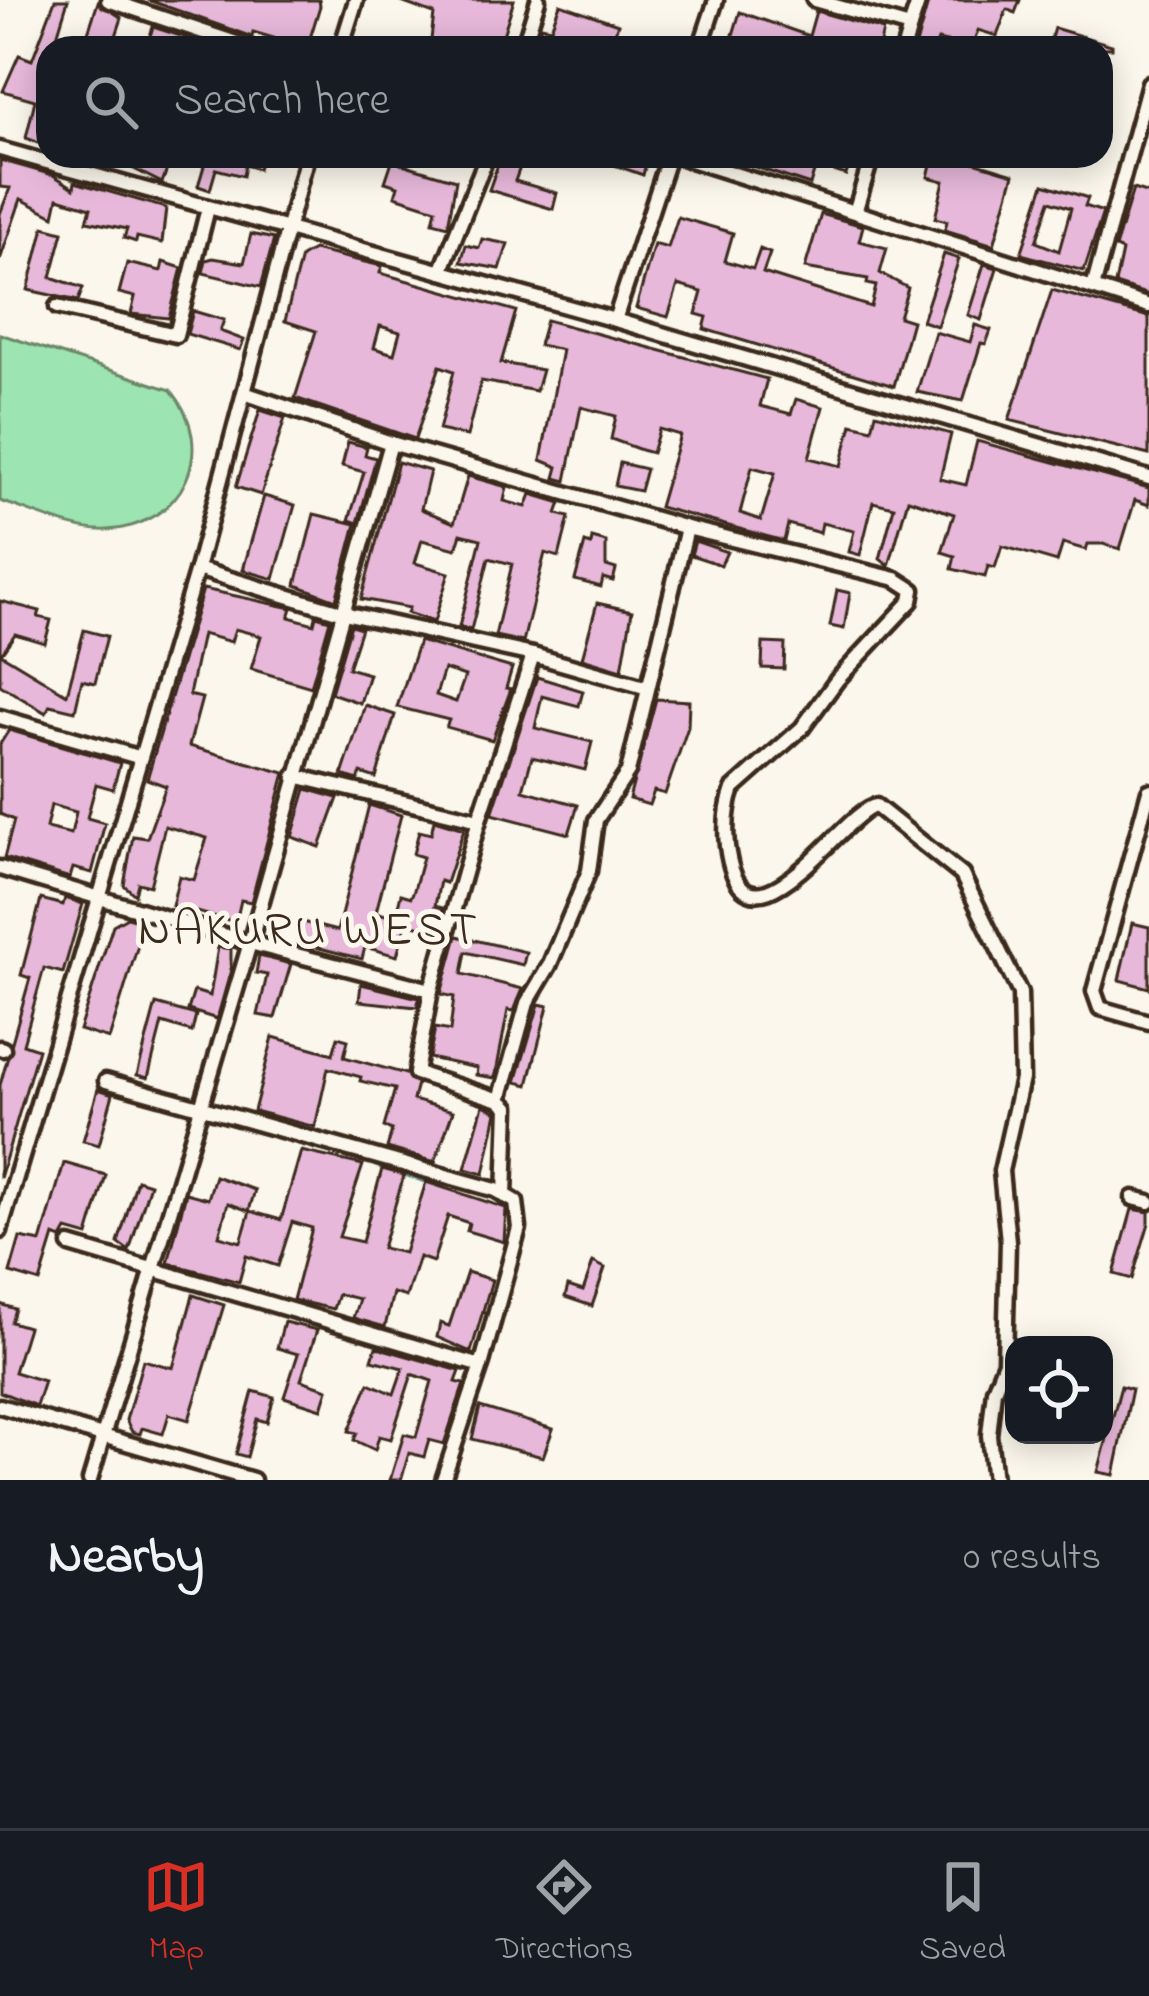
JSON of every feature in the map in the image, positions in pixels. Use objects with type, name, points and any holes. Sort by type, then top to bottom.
[{"type":"street","points":[[108,0],[140,5],[220,36]]},
{"type":"street","points":[[345,36],[356,0]]},
{"type":"street","points":[[527,36],[538,0]]},
{"type":"street","points":[[704,36],[716,0]]},
{"type":"street","points":[[814,0],[910,27]]},
{"type":"street","points":[[907,36],[919,0]]},
{"type":"street","points":[[1093,288],[1149,83]]},
{"type":"street","points":[[0,149],[36,159]]},
{"type":"street","points":[[67,168],[615,320],[1149,478]]},
{"type":"street","points":[[0,1231],[197,569],[303,168]]},
{"type":"street","points":[[441,272],[483,168]]},
{"type":"street","points":[[615,320],[665,168]]},
{"type":"street","points":[[718,168],[1149,306]]},
{"type":"street","points":[[856,209],[868,168]]},
{"type":"street","points":[[57,307],[176,335],[208,208]]},
{"type":"street","points":[[244,393],[391,443],[687,528],[896,579],[913,590],[910,601],[837,680],[802,728],[733,790],[727,839],[730,867],[741,883],[751,890],[781,887],[805,872],[861,808],[876,806],[962,875],[1008,961],[1020,992],[1022,1079],[1001,1171],[1008,1241],[1005,1362],[994,1390],[989,1435],[994,1480]]},
{"type":"street","points":[[89,1480],[154,1273],[391,443]]},
{"type":"street","points":[[500,1100],[527,1003],[550,966],[589,871],[596,820],[628,772],[687,528]]},
{"type":"street","points":[[197,569],[344,613],[533,655],[648,688]]},
{"type":"street","points":[[505,1196],[511,1116],[500,1100],[427,1081],[416,1072],[430,990],[533,655]]},
{"type":"street","points":[[0,717],[138,757]]},
{"type":"street","points":[[295,776],[479,820]]},
{"type":"street","points":[[1149,791],[1143,838],[1094,991],[1100,1008],[1149,1022]]},
{"type":"street","points":[[0,868],[250,943],[430,990]]},
{"type":"street","points":[[106,1081],[202,1105],[516,1202],[521,1216],[481,1366],[442,1480]]},
{"type":"street","points":[[1133,1198],[1149,1202]]},
{"type":"street","points":[[70,1245],[481,1366]]},
{"type":"street","points":[[0,1406],[253,1480]]},
{"type":"green space","points":[[0,334],[171,390],[192,436],[186,480],[174,499],[134,525],[108,530],[68,524],[0,501]]},
{"type":"building","points":[[55,0],[68,0],[57,36],[41,36]]},
{"type":"building","points":[[148,0],[319,0],[311,36],[253,32],[249,36]]},
{"type":"building","points":[[396,0],[514,0],[503,36],[431,36],[434,14]]},
{"type":"building","points":[[929,0],[1020,0],[1015,13],[1007,9],[997,36],[978,30],[976,36],[918,36]]},
{"type":"building","points":[[98,2],[122,18],[116,36],[87,36]]},
{"type":"building","points":[[560,4],[618,24],[614,36],[538,36],[541,26],[551,28]]},
{"type":"building","points":[[816,11],[883,30],[882,36],[809,36]]},
{"type":"building","points":[[740,12],[809,36],[733,36]]},
{"type":"building","points":[[153,27],[181,36],[150,36]]},
{"type":"building","points":[[1054,28],[1081,36],[1052,36]]},
{"type":"building","points":[[36,50],[36,142],[26,138],[35,100],[3,91],[19,55],[32,60]]},
{"type":"building","points":[[0,160],[53,175],[74,188],[75,182],[166,208],[162,243],[137,237],[136,242],[124,238],[127,229],[87,221],[91,208],[58,198],[54,216],[21,199],[0,260],[0,214],[10,188],[0,187]]},
{"type":"building","points":[[132,168],[168,168],[162,183]]},
{"type":"building","points":[[203,168],[244,168],[243,176],[216,169],[210,190],[198,186]]},
{"type":"building","points":[[390,168],[416,168],[456,180],[448,226],[433,222],[436,209],[395,196],[398,186],[385,182]]},
{"type":"building","points":[[497,168],[520,168],[515,181],[557,193],[553,209],[489,190]]},
{"type":"building","points":[[758,168],[815,168],[810,185]]},
{"type":"building","points":[[930,168],[994,168],[1014,174],[994,245],[945,230],[947,221],[935,218],[944,181],[928,177]]},
{"type":"building","points":[[1044,184],[1088,198],[1085,206],[1103,212],[1084,271],[1021,254]],"holes":[[[1050,201],[1071,208],[1059,251],[1036,242]]]},
{"type":"building","points":[[1133,189],[1149,194],[1149,295],[1115,284],[1122,251],[1115,248]]},
{"type":"building","points":[[821,214],[863,226],[859,241],[887,248],[880,273],[908,288],[899,317],[912,321],[894,386],[704,329],[707,317],[696,314],[702,292],[678,285],[668,317],[636,308],[654,244],[668,248],[678,217],[733,233],[725,261],[753,269],[760,249],[770,253],[763,273],[871,307],[876,286],[867,284],[868,279],[805,268]]},
{"type":"building","points":[[44,227],[63,232],[51,277],[83,288],[78,301],[28,290]]},
{"type":"building","points":[[251,234],[274,239],[261,287],[203,273],[206,260],[213,258],[244,263]]},
{"type":"building","points":[[482,239],[508,244],[500,269],[461,262],[466,245],[479,248]]},
{"type":"building","points":[[313,250],[382,266],[380,273],[516,311],[501,363],[542,370],[536,391],[481,381],[467,436],[439,430],[454,371],[440,366],[415,439],[295,398],[316,331],[285,321],[301,257]],"holes":[[[380,326],[400,332],[394,354],[374,348]]]},
{"type":"building","points":[[944,254],[959,259],[937,326],[922,321]]},
{"type":"building","points":[[163,262],[182,268],[169,318],[131,314],[135,297],[119,293],[127,263],[161,271]]},
{"type":"building","points":[[984,264],[997,268],[981,320],[968,315]]},
{"type":"building","points":[[1052,290],[1149,317],[1149,455],[1009,420]]},
{"type":"building","points":[[193,311],[224,320],[220,331],[244,340],[240,350],[187,334]]},
{"type":"building","points":[[546,320],[767,379],[760,406],[791,414],[796,399],[823,407],[809,458],[841,466],[852,424],[872,429],[876,413],[951,434],[940,479],[966,485],[977,441],[1149,488],[1149,505],[1135,500],[1120,549],[1088,544],[1086,550],[1063,543],[1057,562],[1002,546],[995,568],[988,566],[985,577],[952,569],[955,556],[942,552],[954,514],[908,499],[889,566],[880,559],[894,507],[873,502],[860,555],[849,552],[854,531],[822,523],[820,533],[788,524],[784,541],[659,507],[680,435],[659,429],[652,453],[641,450],[611,439],[616,416],[581,407],[566,481],[555,478],[558,467],[541,460],[562,350],[539,345]],"holes":[[[752,467],[775,473],[761,520],[740,513]]]},
{"type":"building","points":[[975,325],[991,330],[986,344],[981,343],[963,401],[917,392],[935,332],[970,342]]},
{"type":"building","points":[[260,410],[285,418],[261,495],[236,487]]},
{"type":"building","points":[[348,442],[367,447],[365,455],[376,458],[358,523],[349,520],[364,472],[342,466]]},
{"type":"building","points":[[398,462],[430,471],[421,509],[454,523],[468,476],[507,487],[504,501],[526,507],[531,494],[561,503],[557,514],[569,517],[559,557],[545,553],[523,642],[495,636],[512,564],[489,558],[471,630],[459,627],[481,539],[461,534],[456,549],[422,540],[415,563],[449,573],[434,622],[407,613],[409,608],[361,599]]},
{"type":"building","points":[[620,463],[646,469],[640,491],[615,486]]},
{"type":"building","points":[[264,496],[295,505],[274,579],[243,570]]},
{"type":"building","points":[[314,514],[356,524],[336,600],[296,585]]},
{"type":"building","points":[[592,538],[606,542],[606,566],[616,569],[613,581],[603,578],[601,587],[575,580],[585,543],[591,545]]},
{"type":"building","points":[[695,541],[727,552],[721,565],[691,555]]},
{"type":"building","points":[[203,589],[292,608],[289,617],[314,624],[316,616],[330,620],[311,687],[251,669],[261,636],[235,629],[231,642],[202,634],[189,695],[202,698],[189,746],[285,773],[251,902],[241,900],[236,922],[172,906],[179,876],[194,880],[207,838],[165,826],[150,886],[138,883],[135,895],[124,885],[133,836],[147,838],[166,786],[147,779]]},
{"type":"building","points":[[837,590],[850,593],[844,629],[830,626]]},
{"type":"building","points":[[0,601],[40,611],[38,617],[51,620],[45,643],[15,634],[1,654],[67,694],[84,630],[107,636],[95,683],[82,680],[75,711],[50,705],[46,713],[0,685]]},
{"type":"building","points":[[597,603],[632,611],[622,670],[582,658]]},
{"type":"building","points":[[351,625],[361,628],[348,668],[369,674],[360,703],[331,693]]},
{"type":"building","points":[[419,641],[512,668],[506,688],[511,689],[492,740],[446,727],[449,720],[397,707]],"holes":[[[444,669],[465,676],[456,702],[436,695]]]},
{"type":"building","points":[[763,643],[785,644],[784,669],[762,668]]},
{"type":"building","points":[[537,677],[583,691],[579,706],[542,696],[535,728],[592,742],[585,770],[532,757],[523,790],[578,805],[569,834],[492,814]]},
{"type":"building","points":[[656,699],[689,701],[688,727],[665,794],[654,791],[649,805],[629,799]]},
{"type":"building","points":[[365,705],[395,715],[376,778],[361,773],[358,780],[342,775]]},
{"type":"building","points":[[9,730],[120,763],[113,789],[96,784],[87,818],[105,823],[92,873],[73,868],[70,878],[4,858],[14,820],[0,814],[0,744]],"holes":[[[51,805],[76,812],[71,834],[46,828]]]},
{"type":"building","points":[[306,789],[338,798],[320,847],[292,837]]},
{"type":"building","points":[[369,805],[401,815],[376,912],[395,918],[401,894],[411,897],[414,890],[423,857],[413,854],[419,831],[431,834],[434,820],[464,829],[446,883],[440,881],[435,906],[443,908],[437,931],[406,923],[397,956],[365,947],[362,959],[300,943],[302,922],[337,931]]},
{"type":"building","points":[[65,898],[83,904],[63,973],[44,968],[23,1044],[38,1049],[0,1178],[0,1085],[30,978],[21,975],[41,899],[63,905]]},
{"type":"building","points":[[127,917],[144,922],[143,929],[109,1039],[79,1030],[113,925]]},
{"type":"building","points":[[1132,923],[1149,927],[1149,988],[1119,980]]},
{"type":"building","points":[[457,936],[526,952],[523,965],[466,952],[462,974],[523,989],[514,1011],[508,1010],[495,1078],[476,1075],[477,1068],[429,1058],[435,1028],[450,1031],[454,997],[441,994]]},
{"type":"building","points":[[218,947],[231,949],[231,970],[217,1019],[188,1010],[194,991],[210,996]]},
{"type":"building","points":[[259,956],[291,964],[275,1018],[258,1015],[267,975],[256,973]]},
{"type":"building","points":[[361,984],[419,998],[417,1007],[359,1001]]},
{"type":"building","points":[[156,1004],[196,1015],[192,1032],[162,1023],[148,1078],[137,1075]]},
{"type":"building","points":[[539,1004],[548,1006],[528,1085],[516,1082]]},
{"type":"building","points":[[273,1037],[333,1054],[338,1037],[348,1040],[344,1057],[406,1074],[417,1084],[413,1100],[453,1111],[435,1162],[387,1148],[392,1130],[384,1127],[395,1089],[360,1081],[361,1077],[328,1068],[315,1127],[254,1111]]},
{"type":"building","points":[[98,1089],[113,1094],[99,1145],[83,1141]]},
{"type":"building","points":[[483,1105],[497,1112],[484,1174],[465,1169]]},
{"type":"building","points":[[301,1151],[363,1165],[339,1237],[362,1242],[382,1169],[404,1175],[382,1248],[404,1253],[426,1182],[506,1208],[504,1242],[467,1231],[469,1223],[448,1216],[433,1262],[419,1257],[406,1297],[393,1293],[385,1327],[353,1318],[359,1299],[338,1294],[333,1309],[293,1300],[312,1228],[292,1222],[278,1266],[246,1256],[239,1282],[168,1263],[186,1193],[208,1199],[215,1176],[255,1190],[249,1211],[228,1203],[219,1236],[241,1242],[250,1211],[281,1220]]},
{"type":"building","points":[[64,1163],[106,1175],[88,1236],[67,1230],[62,1239],[54,1236],[40,1282],[10,1273],[20,1238],[41,1242]]},
{"type":"building","points":[[137,1180],[150,1184],[129,1251],[118,1243]]},
{"type":"building","points":[[1132,1209],[1149,1212],[1149,1223],[1132,1279],[1114,1274]]},
{"type":"building","points":[[593,1262],[605,1268],[592,1306],[565,1297],[568,1286],[583,1291]]},
{"type":"building","points":[[467,1272],[492,1280],[471,1352],[437,1337],[440,1323],[449,1326]]},
{"type":"building","points":[[193,1295],[224,1305],[189,1420],[169,1414],[163,1434],[142,1428],[140,1434],[132,1432],[126,1420],[143,1360],[173,1368]]},
{"type":"building","points":[[0,1304],[15,1309],[11,1322],[28,1327],[14,1372],[44,1381],[36,1406],[0,1392]]},
{"type":"building","points":[[284,1322],[317,1330],[301,1380],[328,1389],[322,1409],[284,1397],[298,1354],[277,1348]]},
{"type":"building","points":[[376,1347],[460,1371],[456,1382],[464,1384],[444,1444],[429,1440],[424,1457],[409,1453],[401,1480],[390,1480],[404,1434],[416,1437],[432,1381],[412,1374],[391,1439],[379,1436],[375,1450],[354,1440],[357,1433],[349,1431],[369,1383],[394,1394],[403,1368],[372,1360]]},
{"type":"building","points":[[1121,1386],[1132,1389],[1114,1475],[1098,1472],[1105,1444],[1113,1444],[1113,1416]]},
{"type":"building","points":[[253,1391],[274,1397],[267,1422],[257,1419],[247,1457],[236,1454]]},
{"type":"building","points":[[480,1407],[553,1429],[543,1457],[472,1439]]},
{"type":"waterway","points":[[215,1103],[244,1114]]},
{"type":"waterway","points":[[279,1136],[331,1152]]},
{"type":"waterway","points":[[346,1157],[363,1161]]},
{"type":"waterway","points":[[375,1165],[444,1187]]},
{"type":"district","name":"NAKURU WEST","points":[[309,927]]}]
